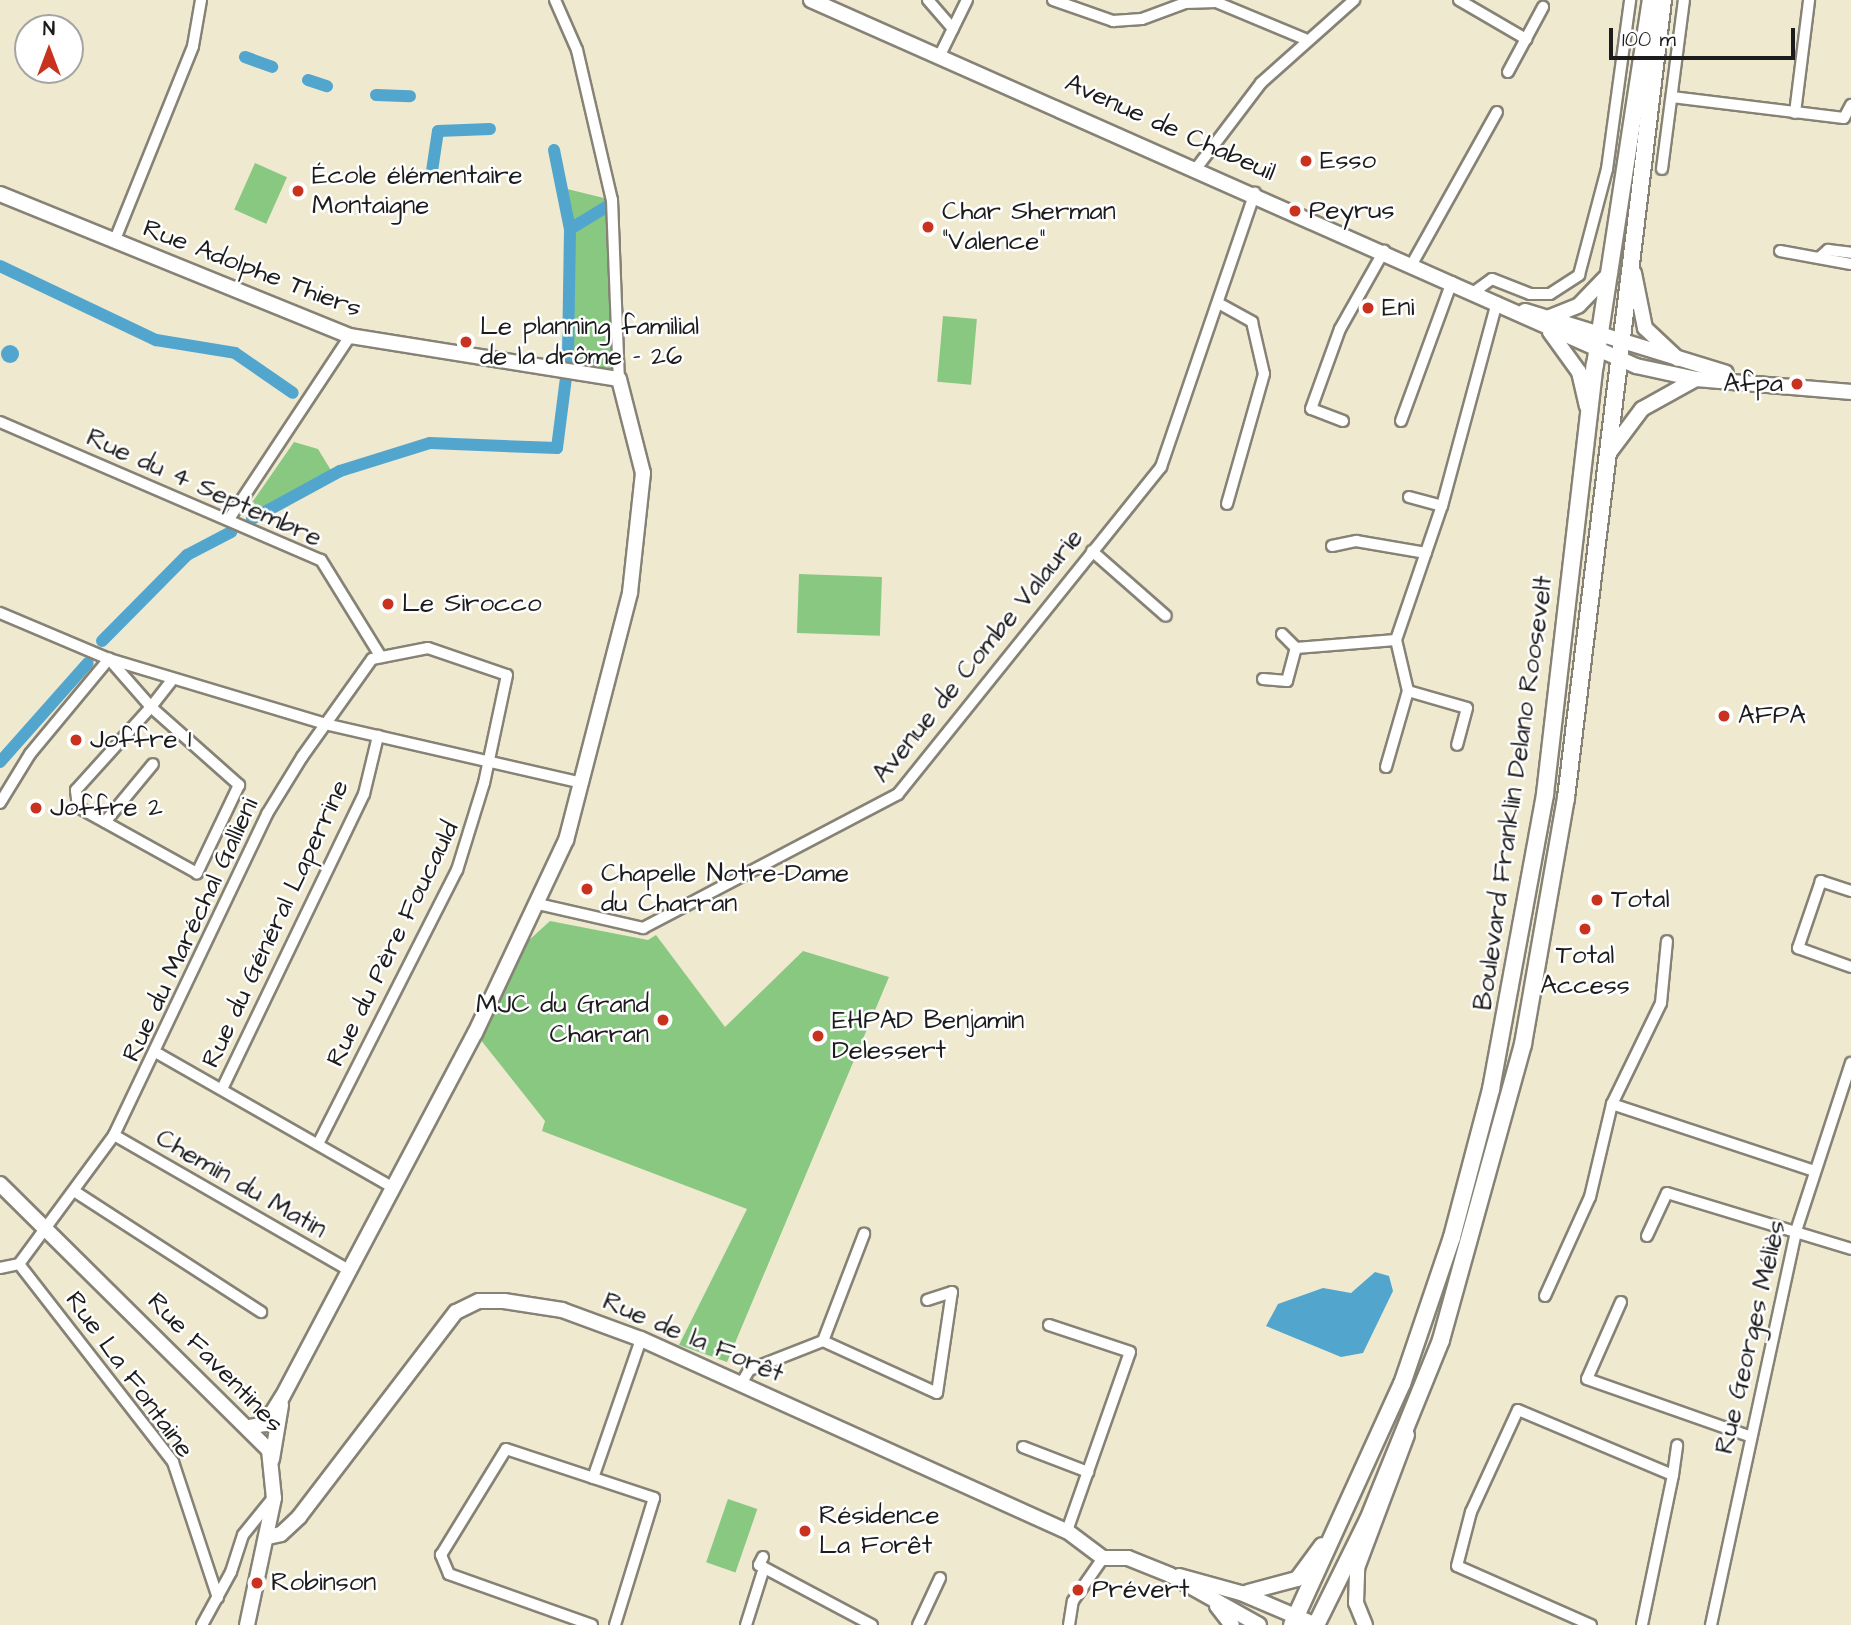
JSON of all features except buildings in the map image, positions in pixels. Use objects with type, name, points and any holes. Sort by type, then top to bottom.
[{"type":"main road","name":"Boulevard Franklin Delano Roosevelt","points":[[1294,1621],[1340,1526],[1420,1334],[1491,1089],[1545,794],[1589,422],[1593,329],[1610,273],[1651,0]]},
{"type":"main road","name":"Boulevard Franklin Delano Roosevelt","points":[[1316,1625],[1411,1420],[1475,1231],[1523,1044],[1566,797],[1663,0]]},
{"type":"street","points":[[114,242],[192,46],[201,0]]},
{"type":"street","points":[[250,1427],[265,1424],[282,1397],[347,1269],[394,1188],[538,904],[582,783],[631,593],[643,473],[619,379],[612,200],[577,50],[555,0]]},
{"type":"street","name":"Avenue de Chabeuil","points":[[811,0],[942,53],[1198,166],[1548,323],[1591,347],[1620,359],[1696,379],[1758,380]]},
{"type":"street","points":[[928,0],[953,29]]},
{"type":"street","points":[[942,53],[967,0]]},
{"type":"street","points":[[1053,0],[1113,21],[1142,19],[1185,3],[1216,2],[1305,38]]},
{"type":"street","points":[[1198,166],[1228,121],[1305,38],[1354,0]]},
{"type":"street","points":[[1459,0],[1525,39]]},
{"type":"street","points":[[1474,292],[1492,279],[1530,294],[1550,293],[1579,275],[1607,169],[1630,0]]},
{"type":"street","points":[[1662,169],[1684,0]]},
{"type":"street","points":[[1795,113],[1809,0]]},
{"type":"street","points":[[1508,72],[1543,7]]},
{"type":"street","points":[[1672,97],[1844,118],[1851,105]]},
{"type":"street","points":[[1412,264],[1497,113]]},
{"type":"street","name":"Avenue de Combe Valaurie","points":[[538,904],[643,928],[882,805],[898,794],[1161,467],[1220,304],[1255,192]]},
{"type":"street","name":"Rue Adolphe Thiers","points":[[0,194],[350,336],[619,379]]},
{"type":"street","points":[[1820,257],[1828,250],[1851,253]]},
{"type":"street","points":[[1343,421],[1311,410],[1340,329],[1384,251]]},
{"type":"street","points":[[1780,251],[1851,264]]},
{"type":"street","points":[[1634,254],[1645,328],[1684,365]]},
{"type":"street","points":[[1548,323],[1579,306],[1610,273]]},
{"type":"street","points":[[1401,421],[1452,282]]},
{"type":"street","points":[[1220,304],[1252,322],[1264,374],[1227,504]]},
{"type":"street","points":[[1386,767],[1408,691],[1396,640],[1442,506],[1501,304]]},
{"type":"street","name":"Avenue de Chabeuil","points":[[1548,323],[1593,329],[1684,365],[1758,380],[1851,392]]},
{"type":"street","name":"Avenue de Chabeuil","points":[[1548,323],[1584,385],[1589,422]]},
{"type":"street","points":[[229,519],[350,336]]},
{"type":"street","points":[[1609,453],[1642,410],[1696,379]]},
{"type":"street","name":"Rue du 4 Septembre","points":[[0,422],[321,560],[381,657]]},
{"type":"street","points":[[1409,497],[1442,506]]},
{"type":"street","points":[[1332,546],[1356,541],[1426,553]]},
{"type":"street","points":[[1092,551],[1166,616]]},
{"type":"street","points":[[0,613],[109,659],[325,724],[582,783]]},
{"type":"street","points":[[1282,634],[1296,648],[1396,640]]},
{"type":"street","name":"Rue du Père Foucauld","points":[[318,1144],[471,838],[486,760],[507,675],[428,648],[381,657]]},
{"type":"street","points":[[1263,679],[1287,681],[1296,648]]},
{"type":"street","name":"Rue du Maréchal Gallieni","points":[[19,1264],[114,1135],[129,1108],[267,814],[325,724],[372,659],[381,657]]},
{"type":"street","points":[[109,659],[151,707],[239,785],[197,873],[78,807],[76,790],[151,707],[173,679]]},
{"type":"street","points":[[0,803],[30,754],[109,659]]},
{"type":"street","points":[[1408,691],[1467,708],[1457,745]]},
{"type":"street","name":"Rue du Général Laperrine","points":[[222,1089],[364,794],[378,736]]},
{"type":"street","points":[[105,822],[153,764]]},
{"type":"street","points":[[1851,891],[1821,881],[1798,948],[1851,967]]},
{"type":"street","points":[[1545,1296],[1590,1197],[1612,1104],[1661,1003],[1667,941]]},
{"type":"street","points":[[157,1053],[394,1188]]},
{"type":"street","name":"Rue Georges Méliès","points":[[1711,1625],[1749,1436],[1796,1231],[1851,1063]]},
{"type":"street","points":[[1612,1104],[1814,1171]]},
{"type":"street","name":"Chemin du Matin","points":[[114,1135],[347,1269]]},
{"type":"street","name":"Rue Faventines","points":[[0,1184],[250,1427],[272,1459],[274,1498],[247,1625]]},
{"type":"street","points":[[74,1191],[261,1312]]},
{"type":"street","points":[[1647,1236],[1667,1193],[1851,1249]]},
{"type":"street","points":[[823,1341],[864,1234]]},
{"type":"street","points":[[0,1268],[19,1264]]},
{"type":"street","name":"Rue La Fontaine","points":[[19,1264],[173,1462],[218,1598]]},
{"type":"street","points":[[741,1384],[749,1370],[823,1341],[937,1393],[952,1292],[927,1300]]},
{"type":"street","name":"Rue de la Forêt","points":[[268,1536],[281,1534],[299,1517],[456,1312],[479,1301],[504,1301],[562,1310],[641,1339],[1067,1531],[1103,1558]]},
{"type":"street","points":[[1621,1302],[1587,1379],[1749,1436]]},
{"type":"street","points":[[1049,1325],[1130,1352],[1067,1531]]},
{"type":"street","points":[[593,1478],[641,1339]]},
{"type":"street","points":[[272,1459],[282,1397]]},
{"type":"street","points":[[1591,1625],[1457,1566],[1471,1512],[1518,1410],[1673,1475]]},
{"type":"street","points":[[1365,1625],[1356,1604],[1357,1568],[1401,1467],[1411,1420]]},
{"type":"street","points":[[1642,1625],[1677,1445]]},
{"type":"street","points":[[1023,1447],[1088,1472]]},
{"type":"street","points":[[592,1625],[449,1574],[441,1555],[506,1449],[654,1498],[615,1625]]},
{"type":"street","points":[[202,1625],[218,1598],[243,1535],[274,1498]]},
{"type":"street","points":[[1170,1575],[1241,1592],[1267,1592],[1297,1579],[1340,1526]]},
{"type":"street","points":[[1069,1625],[1073,1601],[1103,1558],[1128,1558],[1170,1575],[1259,1625]]},
{"type":"street","points":[[746,1625],[764,1563],[867,1624]]},
{"type":"street","points":[[918,1625],[940,1578]]},
{"type":"street","points":[[1241,1592],[1294,1621],[1316,1625]]},
{"type":"street","points":[[1212,1599],[1232,1625]]},
{"type":"green space","points":[[255,163],[287,177],[266,224],[234,210]]},
{"type":"green space","points":[[559,187],[612,200],[619,379],[571,372],[568,363],[573,295],[570,229]]},
{"type":"green space","points":[[943,316],[977,319],[971,385],[937,382]]},
{"type":"green space","points":[[294,442],[318,449],[332,472],[257,513],[251,504]]},
{"type":"green space","points":[[799,574],[882,577],[880,636],[797,633]]},
{"type":"green space","points":[[550,921],[648,940],[656,935],[725,1027],[803,951],[889,977],[727,1362],[679,1345],[747,1209],[542,1131],[545,1121],[480,1039],[527,942]]},
{"type":"green space","points":[[728,1499],[757,1509],[735,1572],[706,1562]]},
{"type":"water","points":[[10,345],[16,348],[19,354],[16,360],[10,363],[4,360],[1,354],[4,348]]},
{"type":"water","points":[[1375,1272],[1389,1276],[1393,1291],[1363,1353],[1341,1357],[1266,1326],[1278,1304],[1323,1288],[1351,1293]]},
{"type":"waterway","points":[[245,57],[272,67]]},
{"type":"waterway","points":[[308,80],[327,86]]},
{"type":"waterway","points":[[376,95],[410,96]]},
{"type":"waterway","points":[[432,171],[438,131],[490,129]]},
{"type":"waterway","points":[[554,150],[570,229],[568,363]]},
{"type":"waterway","points":[[570,229],[608,206]]},
{"type":"waterway","points":[[0,266],[156,340],[235,353],[293,393]]},
{"type":"waterway","points":[[252,519],[340,471],[430,443],[557,448],[566,378]]},
{"type":"waterway","points":[[102,641],[187,555],[231,532]]},
{"type":"waterway","points":[[0,762],[88,663]]},
{"type":"place","name":"Esso","points":[[1306,161]]},
{"type":"place","name":"École élémentaire Montaigne","points":[[298,191]]},
{"type":"place","name":"Peyrus","points":[[1295,211]]},
{"type":"place","name":"Char Sherman \"Valence\"","points":[[928,227]]},
{"type":"place","name":"Eni","points":[[1368,308]]},
{"type":"place","name":"Le planning familial de la drôme - 26","points":[[466,342]]},
{"type":"place","name":"Afpa","points":[[1797,384]]},
{"type":"place","name":"Le Sirocco","points":[[388,604]]},
{"type":"place","name":"AFPA","points":[[1724,716]]},
{"type":"place","name":"Joffre 1","points":[[76,740]]},
{"type":"place","name":"Joffre 2","points":[[36,808]]},
{"type":"place","name":"Chapelle Notre-Dame du Charran","points":[[587,889]]},
{"type":"place","name":"Total","points":[[1597,900]]},
{"type":"place","name":"Total Access","points":[[1585,929]]},
{"type":"place","name":"MJC du Grand Charran","points":[[663,1020]]},
{"type":"place","name":"EHPAD Benjamin Delessert","points":[[818,1036]]},
{"type":"place","name":"Résidence La Forêt","points":[[805,1531]]},
{"type":"place","name":"Robinson","points":[[257,1583]]},
{"type":"place","name":"Prévert","points":[[1078,1590]]}]
